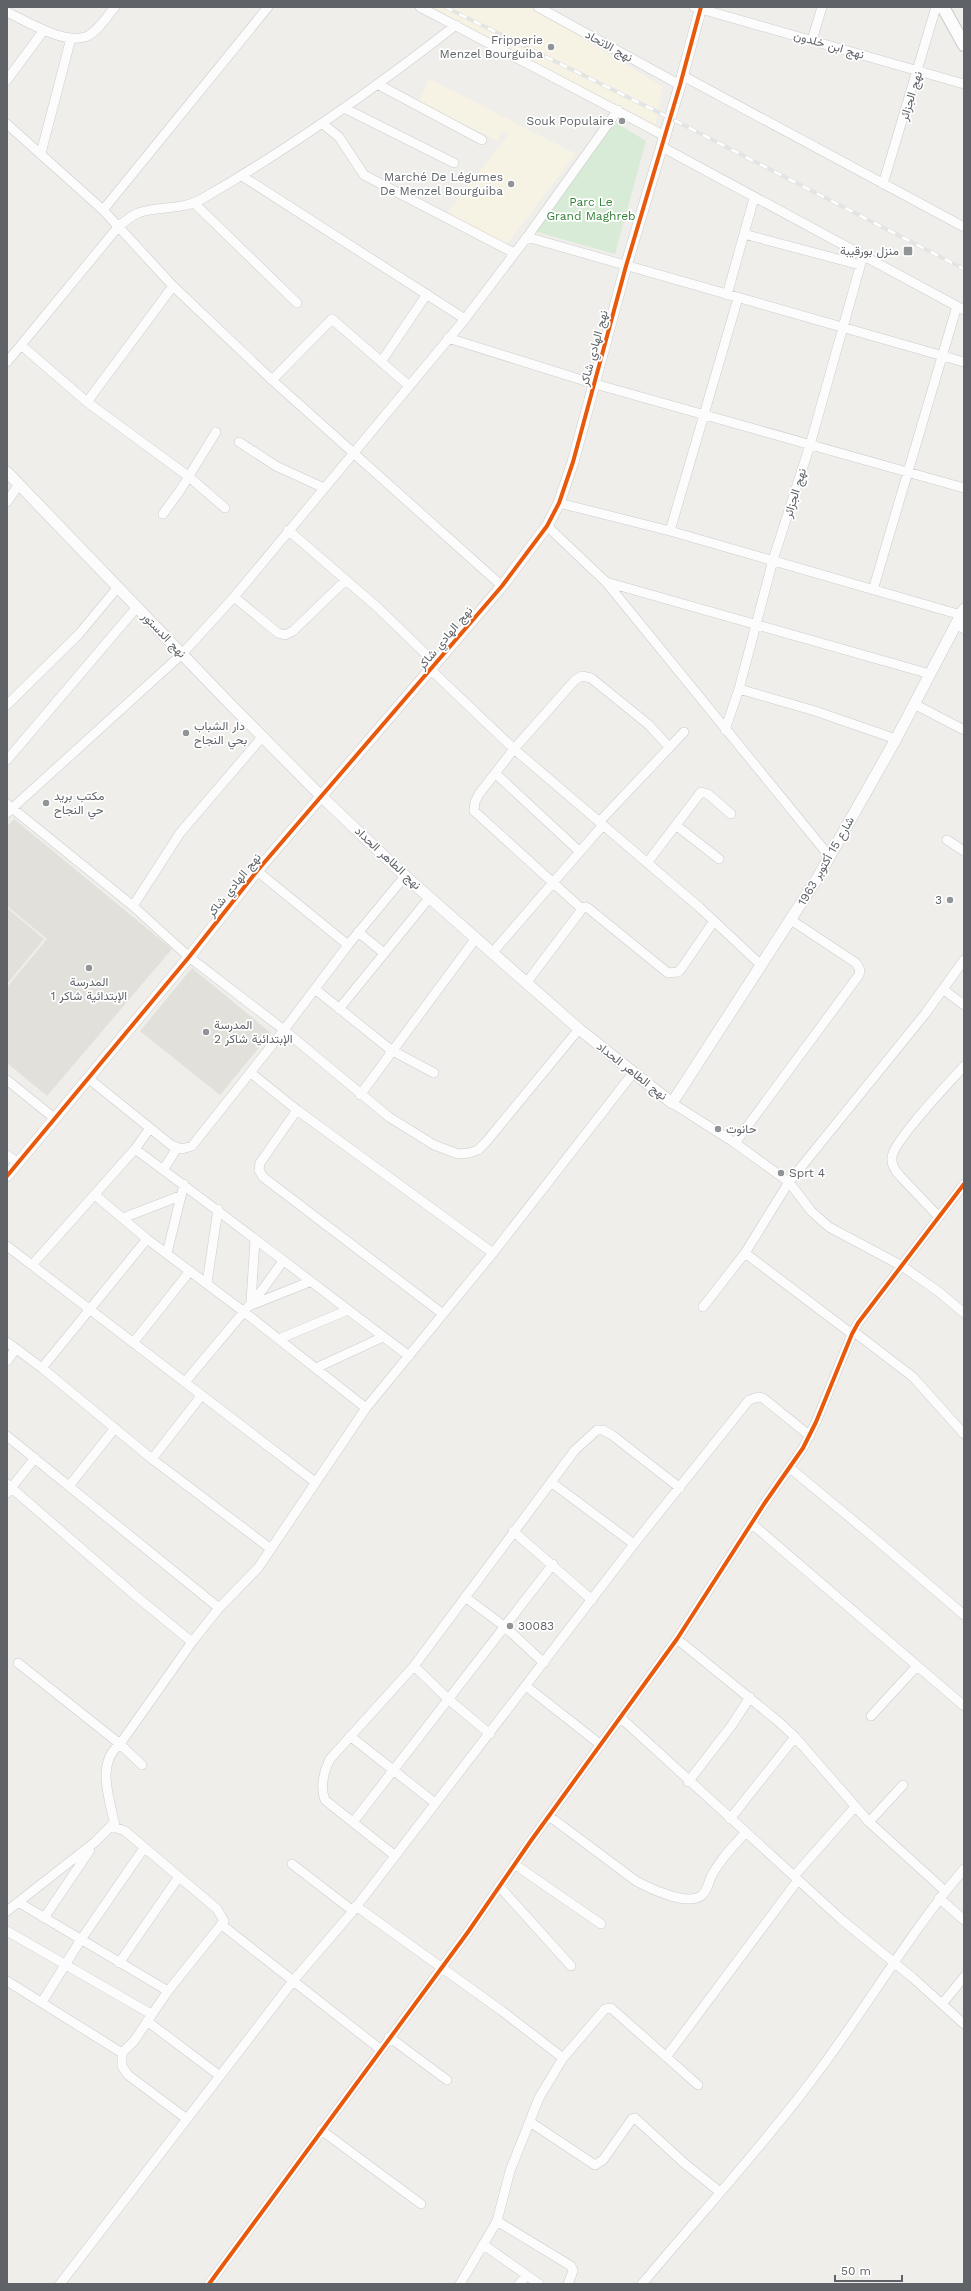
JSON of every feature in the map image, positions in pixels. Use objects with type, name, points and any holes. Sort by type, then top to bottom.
[{"type":"main road","points":[[943,7],[964,46]]},
{"type":"street","points":[[7,12],[44,30],[71,38],[89,35],[115,7]]},
{"type":"street","points":[[103,210],[268,7]]},
{"type":"street","points":[[420,7],[618,110],[663,142],[754,198],[961,308],[943,356],[872,590]]},
{"type":"street","name":"نهج الاتحاد","points":[[538,7],[964,227]]},
{"type":"street","points":[[812,40],[822,7]]},
{"type":"street","name":"نهج الجزائر","points":[[883,184],[936,7]]},
{"type":"street","name":"نهج الهادي شاكر","points":[[7,1176],[189,957],[257,871],[434,667],[502,586],[547,526],[559,503],[595,384],[626,266],[682,81],[699,8]]},
{"type":"street","name":"نهج ابن خلدون","points":[[699,8],[964,84]]},
{"type":"street","points":[[7,362],[118,227],[137,214],[146,211],[194,203],[242,176],[323,124],[379,85],[456,25]]},
{"type":"street","points":[[7,80],[44,30]]},
{"type":"street","points":[[41,153],[71,38]]},
{"type":"street","points":[[379,85],[482,140]]},
{"type":"street","points":[[346,108],[454,163]]},
{"type":"street","points":[[579,1029],[478,1150],[458,1154],[434,1145],[394,1121],[360,1095],[284,1030],[189,957],[133,906],[8,808],[182,654],[234,596],[465,318],[527,237],[618,110]]},
{"type":"street","points":[[7,124],[103,210],[173,286],[272,380],[502,586]]},
{"type":"street","points":[[323,124],[339,137],[361,172],[368,178],[514,254]]},
{"type":"street","points":[[242,176],[296,212],[465,318]]},
{"type":"street","points":[[727,295],[754,198]]},
{"type":"street","points":[[194,203],[297,303]]},
{"type":"street","points":[[744,234],[860,265]]},
{"type":"street","points":[[527,237],[964,362]]},
{"type":"street","name":"نهج الجزائر","points":[[725,730],[739,689],[774,560],[810,445],[863,256]]},
{"type":"street","points":[[87,402],[173,286]]},
{"type":"street","points":[[381,362],[427,294]]},
{"type":"street","points":[[670,531],[705,416],[738,298]]},
{"type":"street","points":[[272,380],[332,319],[408,385]]},
{"type":"street","points":[[448,338],[595,384],[705,416],[964,488]]},
{"type":"street","points":[[21,345],[87,402],[188,476],[225,508]]},
{"type":"street","points":[[163,514],[181,489],[216,432]]},
{"type":"street","points":[[239,442],[276,466],[324,488]]},
{"type":"street","name":"نهج الدستور","points":[[7,472],[322,797]]},
{"type":"street","points":[[7,502],[19,484]]},
{"type":"street","points":[[559,503],[670,531],[774,560],[961,619]]},
{"type":"street","points":[[547,526],[606,582],[725,730],[830,857]]},
{"type":"street","points":[[288,530],[346,580],[514,749],[714,921],[761,965]]},
{"type":"street","points":[[234,596],[278,634],[285,635],[293,631],[346,580]]},
{"type":"street","points":[[606,582],[930,674]]},
{"type":"street","points":[[7,705],[79,634],[118,587]]},
{"type":"street","points":[[7,760],[137,607]]},
{"type":"street","name":"شارع 15 أكتوبر 1963","points":[[672,1103],[791,920],[830,857],[961,619]]},
{"type":"street","points":[[582,909],[474,811],[476,798],[514,749],[575,680],[585,676],[591,678],[648,725],[668,746]]},
{"type":"street","points":[[739,689],[801,707],[896,739]]},
{"type":"street","points":[[914,704],[963,727]]},
{"type":"street","points":[[493,952],[554,883],[601,824],[668,746],[684,732]]},
{"type":"street","points":[[133,906],[180,833],[263,736]]},
{"type":"street","points":[[496,774],[579,851]]},
{"type":"street","points":[[647,863],[677,826],[698,795],[702,792],[732,814]]},
{"type":"street","name":"نهج الطاهر الحداد","points":[[322,797],[405,876],[430,896],[579,1029],[633,1073],[672,1103],[735,1144],[789,1182],[819,1220],[842,1235],[902,1266],[940,1292],[964,1313]]},
{"type":"street","points":[[677,826],[719,859]]},
{"type":"street","points":[[947,840],[964,851]]},
{"type":"street","points":[[257,871],[348,945]]},
{"type":"street","points":[[88,1078],[177,1148],[187,1148],[197,1141],[251,1073],[358,932],[405,876]]},
{"type":"street","points":[[339,1009],[430,896]]},
{"type":"street","points":[[527,982],[582,909],[586,907],[663,970],[673,974],[681,968],[714,921]]},
{"type":"street","points":[[735,1144],[859,975],[860,970],[856,963],[791,920]]},
{"type":"street","points":[[358,932],[384,953]]},
{"type":"street","points":[[360,1095],[391,1050],[476,938]]},
{"type":"street","points":[[703,1307],[745,1253],[789,1182],[944,990],[964,960]]},
{"type":"street","points":[[315,989],[391,1050],[434,1073]]},
{"type":"street","points":[[944,990],[964,1005]]},
{"type":"street","points":[[939,1217],[895,1170],[892,1157],[899,1142],[964,1066]]},
{"type":"street","points":[[251,1073],[297,1110],[493,1253]]},
{"type":"street","points":[[115,1826],[105,1772],[109,1754],[120,1744],[192,1642],[219,1608],[247,1582],[366,1408],[493,1253],[633,1073]]},
{"type":"street","points":[[7,1080],[54,1118]]},
{"type":"street","points":[[297,1110],[260,1163],[259,1170],[263,1177],[443,1314]]},
{"type":"street","points":[[32,1265],[135,1149],[150,1128]]},
{"type":"street","points":[[163,1170],[177,1148]]},
{"type":"street","points":[[135,1149],[218,1209],[309,1282],[409,1356]]},
{"type":"street","points":[[7,1155],[18,1164]]},
{"type":"street","points":[[167,1253],[184,1184]]},
{"type":"street","points":[[209,2284],[380,2049],[441,1968],[514,1864],[677,1639],[751,1523],[790,1468],[810,1436],[852,1333],[964,1184]]},
{"type":"street","points":[[95,1195],[147,1239],[207,1284],[247,1306],[279,1340],[366,1408]]},
{"type":"street","points":[[123,1218],[180,1196]]},
{"type":"street","points":[[207,1284],[218,1209]]},
{"type":"street","points":[[42,1368],[147,1239]]},
{"type":"street","points":[[247,1306],[255,1239]]},
{"type":"street","points":[[7,1246],[315,1482]]},
{"type":"street","points":[[745,1253],[913,1377],[964,1434]]},
{"type":"street","points":[[185,1382],[283,1261]]},
{"type":"street","points":[[133,1344],[190,1271]]},
{"type":"street","points":[[247,1306],[309,1282]]},
{"type":"street","points":[[279,1340],[348,1310]]},
{"type":"street","points":[[316,1368],[383,1337]]},
{"type":"street","points":[[7,1342],[42,1368],[152,1460],[271,1549]]},
{"type":"street","points":[[7,1361],[16,1350]]},
{"type":"street","points":[[152,1460],[201,1396]]},
{"type":"street","points":[[60,2284],[293,1982],[354,1908],[490,1734],[634,1544],[728,1426],[753,1398],[763,1398],[810,1436]]},
{"type":"street","points":[[69,1486],[115,1428]]},
{"type":"street","points":[[394,1855],[354,1821],[329,1804],[323,1795],[326,1766],[350,1736],[414,1666],[513,1531],[588,1436],[597,1430],[602,1430],[612,1435],[680,1488]]},
{"type":"street","points":[[7,1436],[219,1608]]},
{"type":"street","points":[[35,1458],[9,1488],[192,1642]]},
{"type":"street","points":[[790,1468],[964,1615]]},
{"type":"street","points":[[551,1482],[634,1544]]},
{"type":"street","points":[[751,1523],[964,1706]]},
{"type":"street","points":[[513,1531],[553,1564],[592,1600]]},
{"type":"street","points":[[354,1821],[553,1564]]},
{"type":"street","points":[[465,1597],[504,1626],[544,1663]]},
{"type":"street","points":[[677,1639],[750,1697],[795,1737],[869,1822],[942,1895],[964,1920]]},
{"type":"street","points":[[18,1662],[120,1744],[142,1765]]},
{"type":"street","points":[[414,1666],[448,1699],[490,1734]]},
{"type":"street","points":[[871,1716],[918,1666]]},
{"type":"street","points":[[526,1686],[601,1745]]},
{"type":"street","points":[[688,1782],[732,1725],[750,1697]]},
{"type":"street","points":[[621,1718],[688,1782],[745,1833],[892,1963],[964,2024]]},
{"type":"street","points":[[350,1736],[393,1772],[435,1803]]},
{"type":"street","points":[[730,1819],[795,1737]]},
{"type":"street","points":[[869,1822],[903,1785]]},
{"type":"street","points":[[666,2057],[796,1878],[856,1807]]},
{"type":"street","points":[[549,1816],[636,1880],[650,1888],[684,1898],[697,1898],[702,1895],[716,1868],[745,1833]]},
{"type":"street","points":[[44,1918],[95,1842],[108,1828],[115,1826],[125,1831],[178,1878],[222,1914],[224,1921],[222,1925],[168,1991],[134,2041],[122,2053],[122,2066],[128,2075],[187,2119]]},
{"type":"street","points":[[7,1911],[95,1842]]},
{"type":"street","points":[[42,2002],[80,1940],[144,1848]]},
{"type":"street","points":[[292,1864],[441,1968],[533,2034],[563,2058]]},
{"type":"street","points":[[514,1864],[601,1924]]},
{"type":"street","points":[[645,2283],[808,2085],[852,2025],[892,1963],[942,1895],[964,1869]]},
{"type":"street","points":[[119,1963],[178,1878]]},
{"type":"street","points":[[500,1886],[571,1966]]},
{"type":"street","points":[[18,1902],[168,1991]]},
{"type":"street","points":[[222,1925],[380,2049]]},
{"type":"street","points":[[7,1931],[65,1964],[149,2017],[220,2076]]},
{"type":"street","points":[[942,2004],[964,1977]]},
{"type":"street","points":[[7,1981],[122,2053]]},
{"type":"street","points":[[460,2284],[497,2221],[510,2171],[540,2098],[563,2058],[608,2008],[611,2008],[698,2085]]},
{"type":"street","points":[[389,2038],[447,2080]]},
{"type":"street","points":[[530,2122],[595,2165],[603,2160],[632,2119],[635,2118],[684,2163],[720,2192]]},
{"type":"street","points":[[321,2130],[421,2204]]},
{"type":"street","points":[[497,2221],[571,2266],[573,2271],[568,2284]]},
{"type":"street","points":[[484,2245],[539,2284]]},
{"type":"street","points":[[519,2284],[526,2276]]},
{"type":"shaded area","name":"Fripperie Menzel Bourguiba","points":[[428,7],[531,7],[663,87],[655,126]]},
{"type":"shaded area","name":"Marché De Légumes De Menzel Bourguiba","points":[[429,79],[576,154],[505,246],[446,214],[509,134],[502,131],[498,141],[419,102]]},
{"type":"shaded area","name":"المدرسة الإبتدائية شاكر 1","points":[[14,819],[172,949],[47,1096],[7,1063],[7,987],[47,939],[7,906],[7,826]]},
{"type":"shaded area","points":[[7,908],[44,939],[7,984]]},
{"type":"shaded area","name":"المدرسة الإبتدائية شاكر 2","points":[[192,968],[271,1033],[220,1095],[140,1031]]},
{"type":"green space","name":"Parc Le Grand Maghreb","points":[[613,121],[646,141],[615,254],[530,230]]},
{"type":"railway","points":[[445,7],[670,118],[964,269]]},
{"type":"cycle path","points":[[7,1176],[189,957],[257,871],[502,586],[547,526],[559,503],[573,462],[626,266],[680,85],[701,7]]},
{"type":"cycle path","points":[[209,2284],[468,1932],[530,1842],[677,1639],[764,1504],[803,1448],[816,1422],[852,1334],[858,1323],[964,1184]]},
{"type":"place","name":"Fripperie Menzel Bourguiba","points":[[551,47]]},
{"type":"place","name":"Souk Populaire","points":[[622,121]]},
{"type":"place","name":"Marché De Légumes De Menzel Bourguiba","points":[[511,184]]},
{"type":"place","name":"منزل بورقيبة","points":[[908,251]]},
{"type":"place","name":"دار الشباب بحي النجاح","points":[[186,733]]},
{"type":"place","name":"مكتب بريد حي النجاح","points":[[46,803]]},
{"type":"place","name":"3","points":[[950,900]]},
{"type":"place","name":"المدرسة الإبتدائية شاكر 1","points":[[89,968]]},
{"type":"place","name":"المدرسة الإبتدائية شاكر 2","points":[[206,1032]]},
{"type":"place","name":"حانوت","points":[[718,1129]]},
{"type":"place","name":"Sprt 4","points":[[781,1173]]},
{"type":"place","name":"30083","points":[[510,1626]]}]
